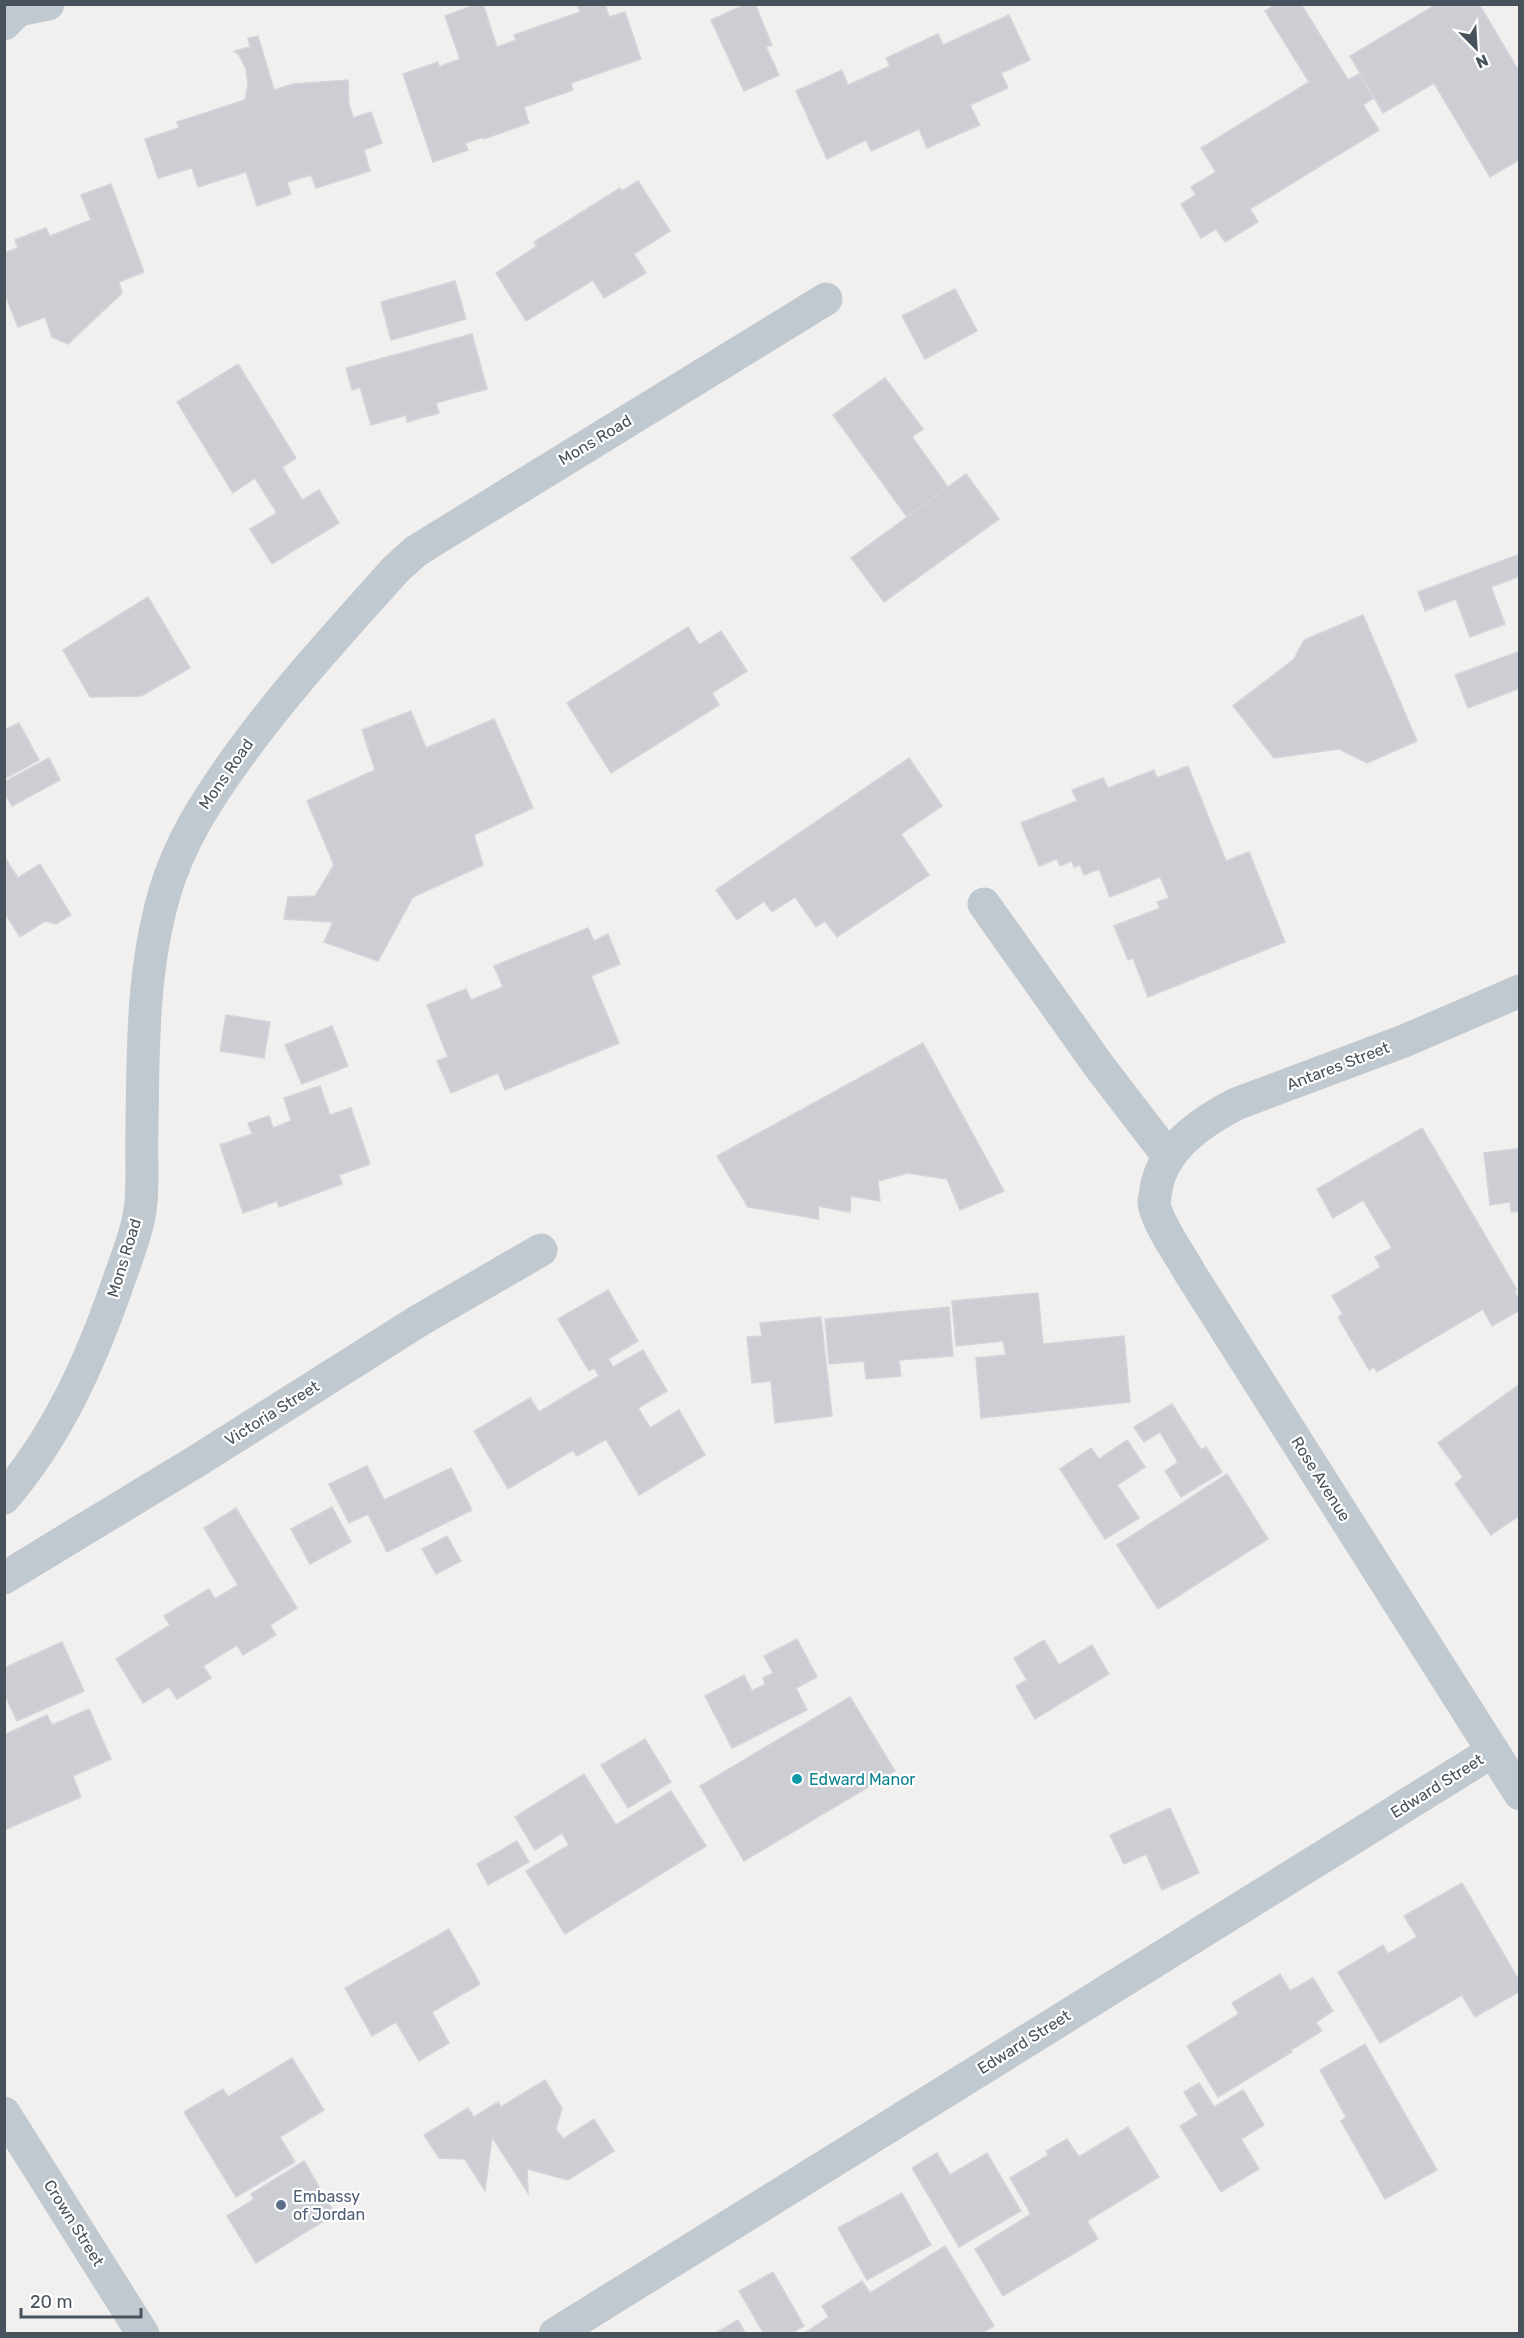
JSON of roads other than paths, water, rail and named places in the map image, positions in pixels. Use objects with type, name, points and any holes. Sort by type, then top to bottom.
[{"type":"street","name":"Mons Road","points":[[4,1498],[21,1479],[54,1429],[93,1350],[128,1252],[141,1204],[143,1029],[151,949],[164,894],[182,844],[204,804],[266,718],[380,586],[416,551],[826,299]]},
{"type":"street","points":[[984,904],[1099,1066],[1168,1156]]},
{"type":"street","name":"Antares Street","points":[[1168,1156],[1200,1125],[1236,1104],[1404,1041],[1520,991]]},
{"type":"street","name":"Rose Avenue","points":[[1168,1156],[1158,1181],[1154,1202],[1160,1220],[1190,1273],[1520,1794]]},
{"type":"street","name":"Victoria Street","points":[[4,1578],[200,1459],[420,1320],[541,1250]]},
{"type":"street","name":"Edward Street","points":[[555,2334],[1493,1751]]},
{"type":"street","name":"Crown Street","points":[[4,2113],[143,2334]]},
{"type":"place","name":"Edward Manor","points":[[797,1779]]},
{"type":"place","name":"Embassy of Jordan","points":[[281,2205]]}]
